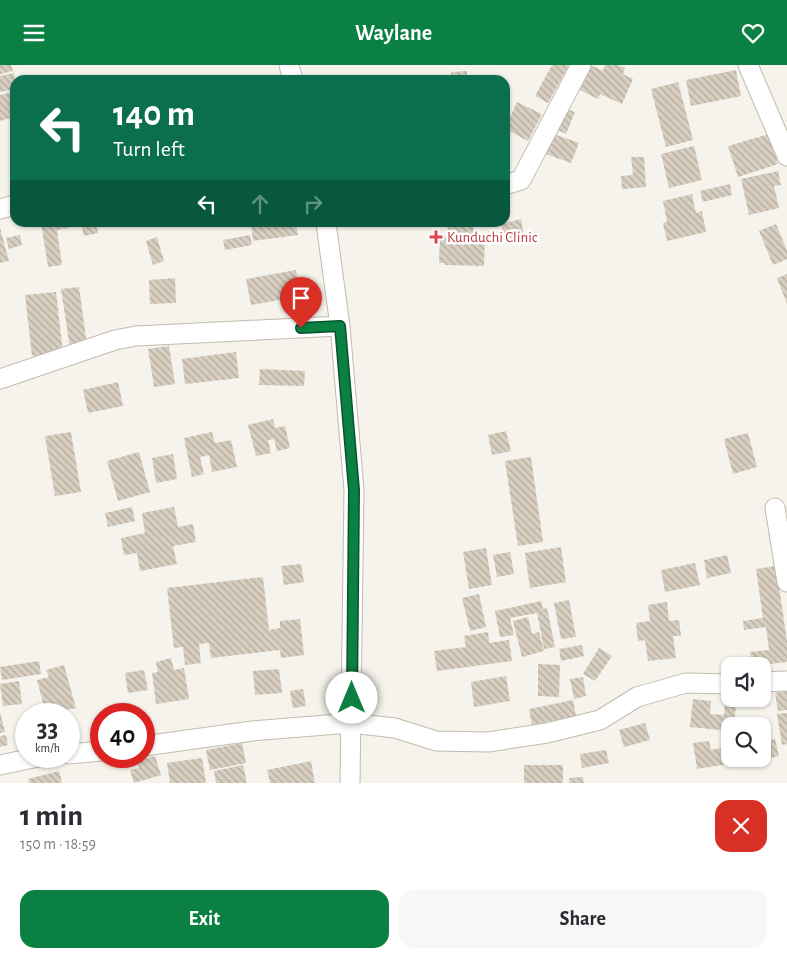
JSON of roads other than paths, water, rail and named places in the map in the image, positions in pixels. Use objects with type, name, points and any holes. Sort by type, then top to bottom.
[{"type":"street","points":[[510,184],[522,180],[581,65]]},
{"type":"street","points":[[748,65],[787,155]]},
{"type":"street","points":[[327,227],[340,326],[354,490],[350,783]]},
{"type":"street","points":[[0,379],[115,340],[136,336],[340,326]]},
{"type":"street","points":[[775,508],[787,582]]},
{"type":"street","points":[[771,682],[787,681]]},
{"type":"street","points":[[155,744],[252,731],[351,723],[395,728],[436,741],[488,742],[547,733],[600,720],[637,697],[686,683],[721,683]]},
{"type":"street","points":[[0,765],[15,762]]},
{"type":"place","name":"Kunduchi Clinic","points":[[436,237]]}]
